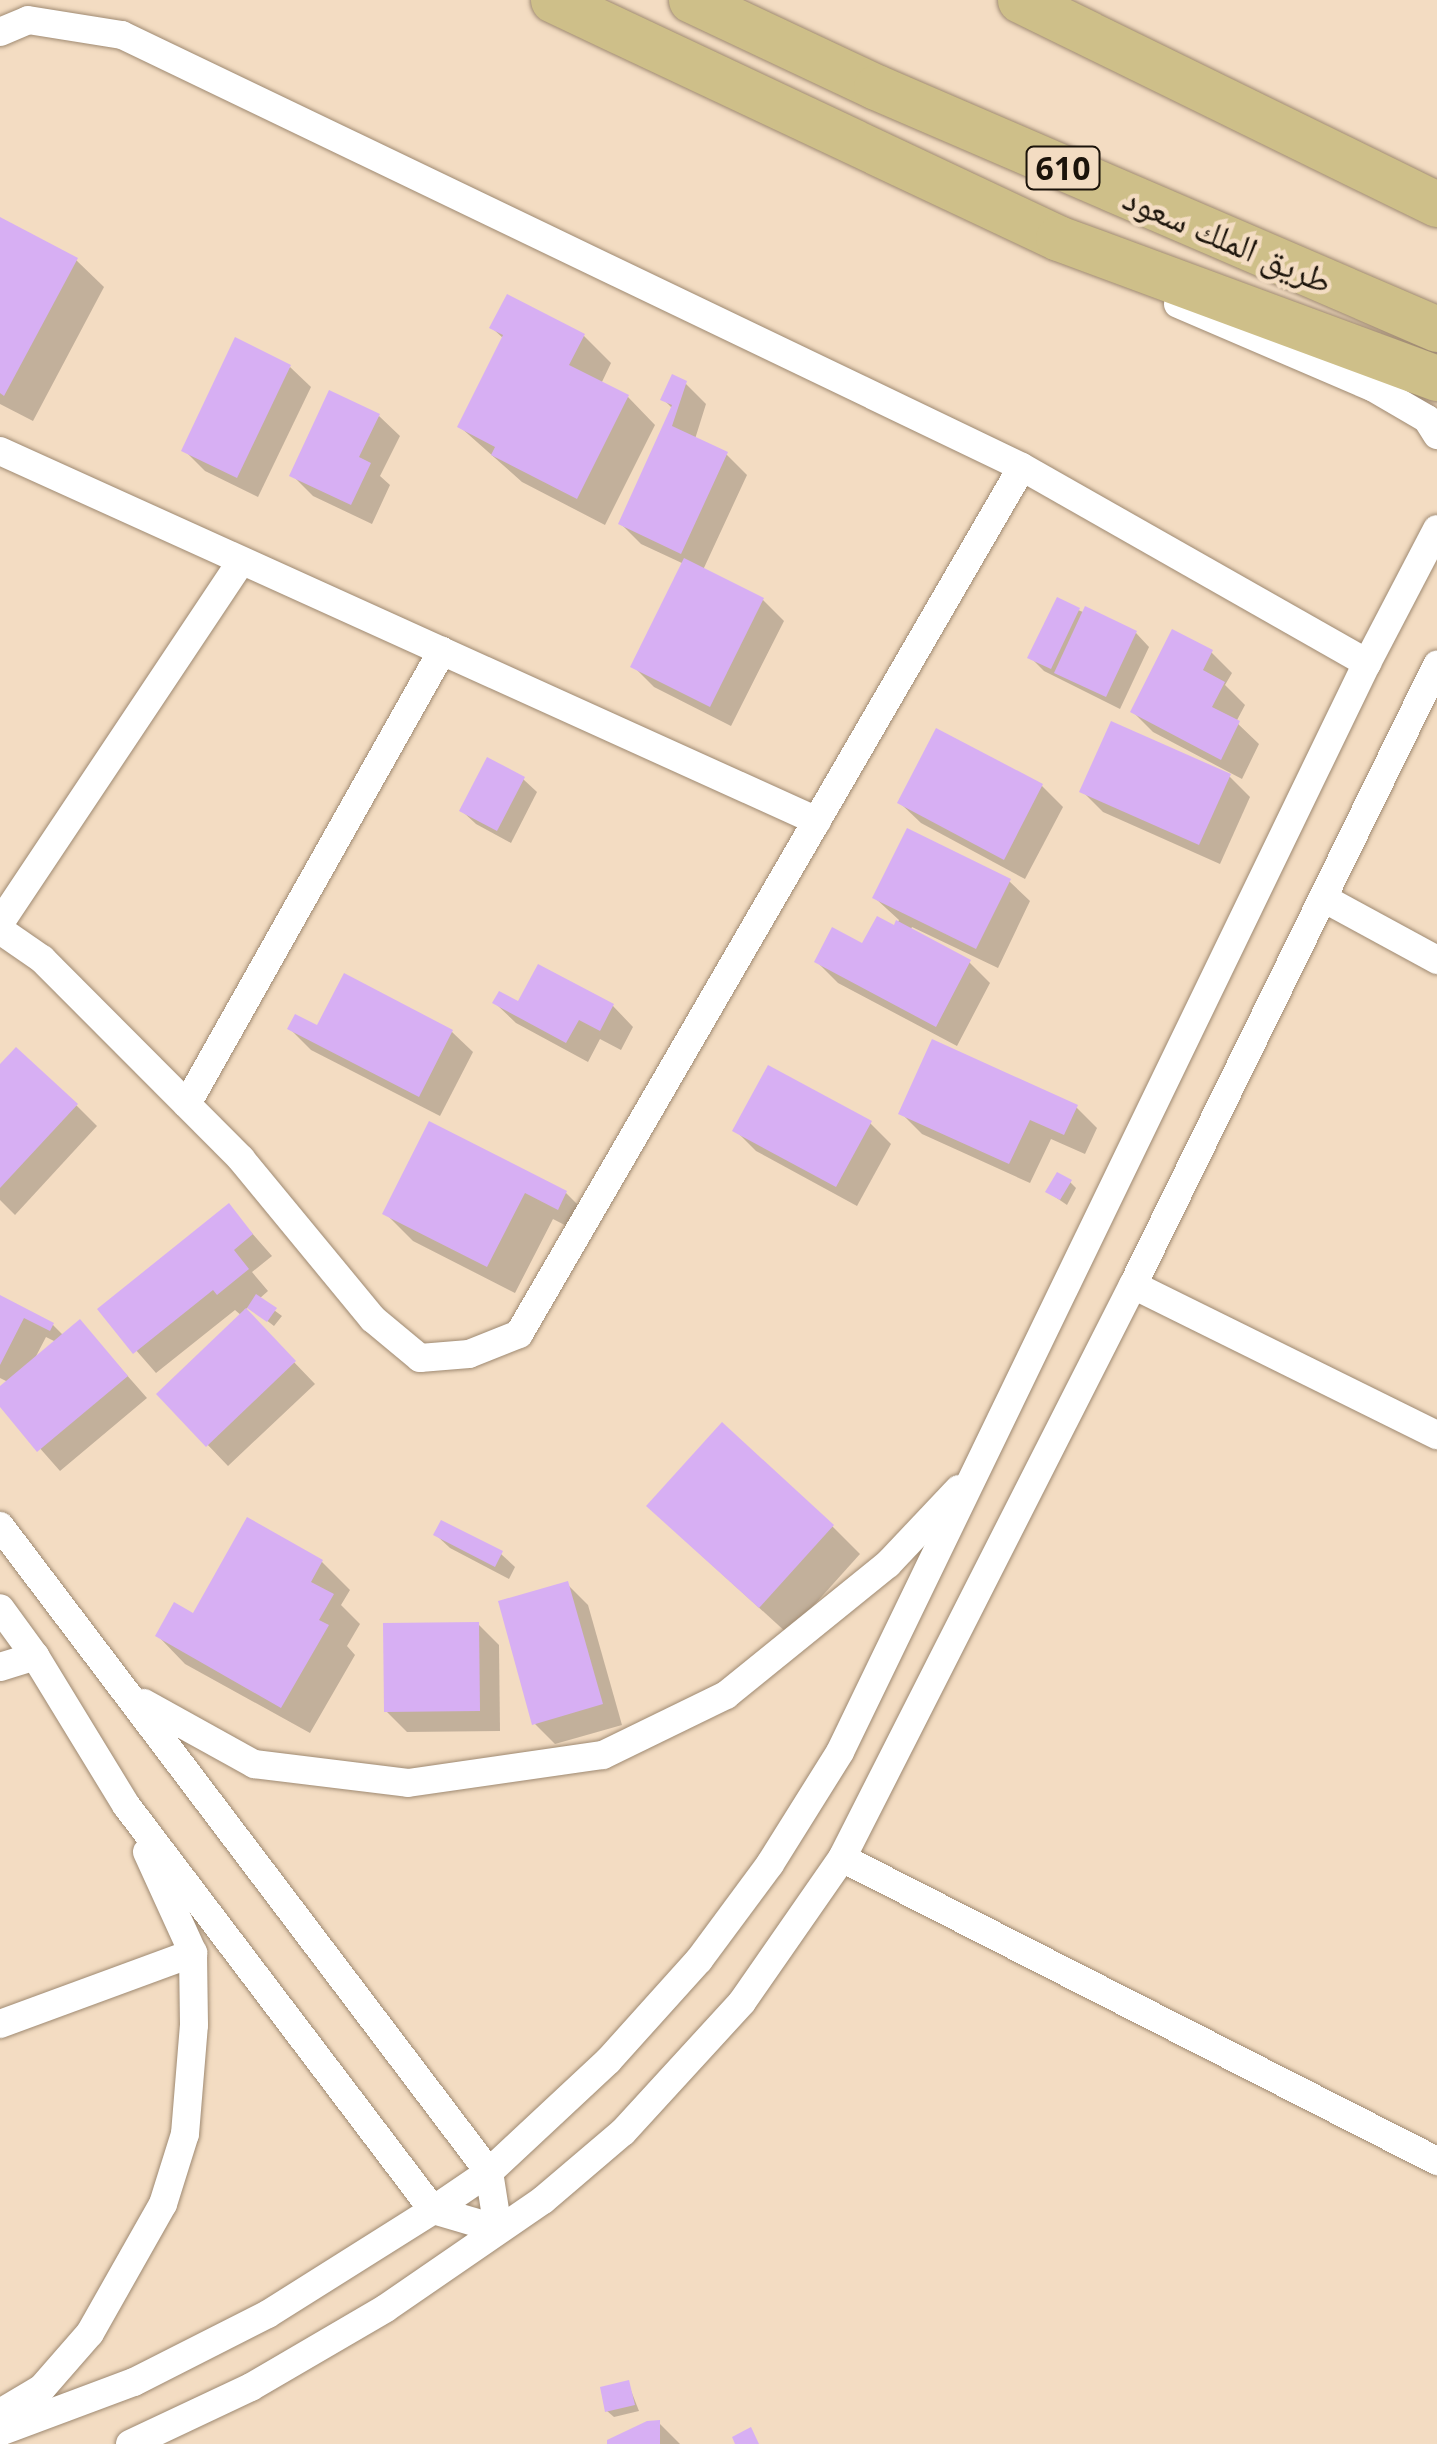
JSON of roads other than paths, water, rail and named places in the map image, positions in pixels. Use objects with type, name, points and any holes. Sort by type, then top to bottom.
[{"type":"main road","points":[[553,0],[1058,238],[1437,378]]},
{"type":"main road","name":"طريق الملك سعود","points":[[691,0],[876,87],[1437,329]]},
{"type":"main road","points":[[1020,0],[1437,204]]},
{"type":"street","points":[[0,32],[28,20],[122,34],[1022,467],[1366,664]]},
{"type":"street","points":[[1058,238],[1180,305],[1372,386],[1427,419],[1437,435]]},
{"type":"street","points":[[0,451],[817,821]]},
{"type":"street","points":[[242,560],[0,926],[42,959],[242,1160],[373,1320],[420,1358],[469,1354],[518,1334],[1022,467]]},
{"type":"street","points":[[0,2432],[134,2382],[268,2314],[433,2210],[489,2172],[608,2061],[699,1960],[770,1864],[840,1752],[1366,664],[1432,538],[1437,506]]},
{"type":"street","points":[[187,1104],[442,652]]},
{"type":"street","points":[[130,2444],[284,2367],[386,2308],[543,2200],[636,2118],[742,2002],[842,1858],[1133,1284],[1437,665]]},
{"type":"street","points":[[1323,898],[1437,960]]},
{"type":"street","points":[[1133,1284],[1437,1435]]},
{"type":"street","points":[[133,1696],[254,1764],[408,1783],[604,1755],[726,1695],[888,1564],[978,1469]]},
{"type":"street","points":[[0,1526],[133,1696],[489,2172],[498,2230]]},
{"type":"street","points":[[0,1608],[35,1656],[126,1805],[433,2210],[498,2230]]},
{"type":"street","points":[[0,1667],[35,1656]]},
{"type":"street","points":[[0,2413],[42,2388],[90,2333],[163,2204],[185,2134],[194,2025],[193,1953],[126,1805]]},
{"type":"street","points":[[842,1858],[1437,2162]]},
{"type":"street","points":[[0,2024],[193,1953]]}]
